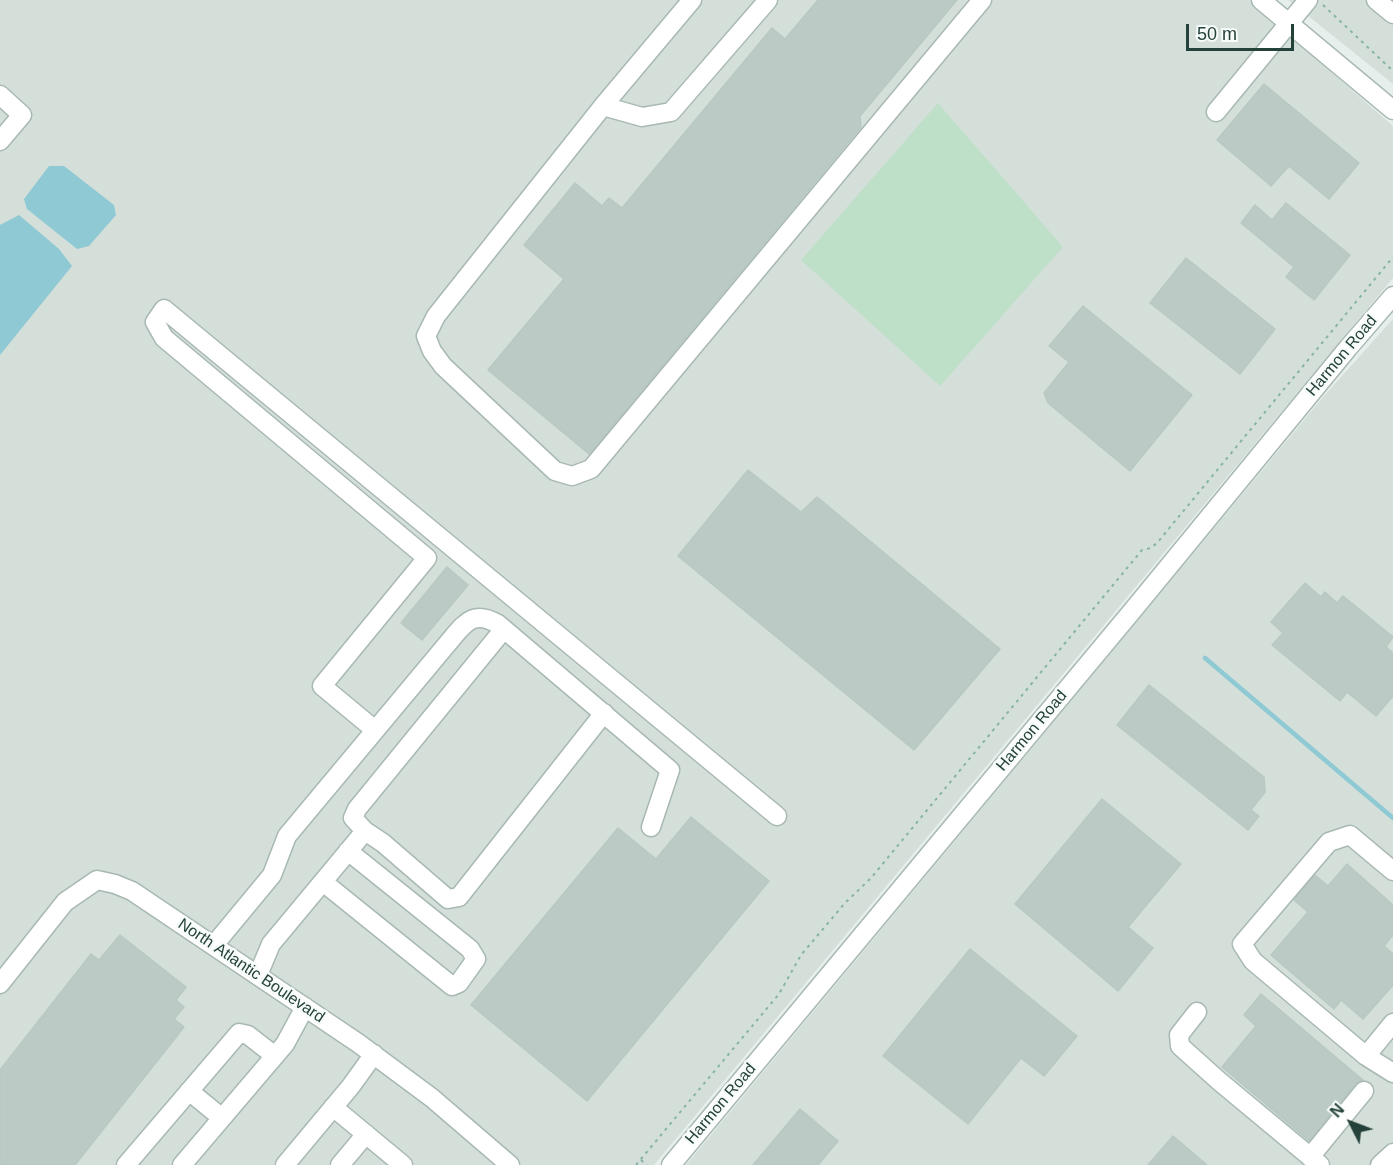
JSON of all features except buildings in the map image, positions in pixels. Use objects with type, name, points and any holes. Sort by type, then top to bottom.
[{"type":"street","points":[[692,0],[603,106],[436,316],[426,336],[432,351],[443,366],[555,471],[572,476],[591,469],[662,387],[982,0]]},
{"type":"street","points":[[603,106],[642,117],[671,112],[768,0]]},
{"type":"street","points":[[1261,0],[1393,110]]},
{"type":"street","points":[[1376,0],[1393,14]]},
{"type":"street","points":[[1216,112],[1290,24],[1313,1]]},
{"type":"street","points":[[0,95],[22,115],[0,141]]},
{"type":"street","name":"Harmon Road","points":[[671,1165],[1393,296]]},
{"type":"street","points":[[375,730],[322,686],[427,558],[164,338],[155,322],[164,309],[777,816]]},
{"type":"street","points":[[214,945],[272,875],[286,836],[465,622],[476,617],[488,619],[504,629],[670,770],[651,827]]},
{"type":"street","points":[[504,629],[357,809],[353,818],[365,831],[383,843],[448,898],[459,897],[604,713]]},
{"type":"street","points":[[258,975],[271,944],[365,831]]},
{"type":"street","points":[[1393,871],[1350,835],[1329,843],[1242,944],[1253,961],[1366,1056],[1393,1072]]},
{"type":"street","points":[[323,882],[452,986],[459,983],[476,959],[470,949],[348,851]]},
{"type":"street","name":"North Atlantic Boulevard","points":[[0,984],[65,902],[97,880],[115,884],[132,891],[374,1054],[432,1098],[510,1165]]},
{"type":"street","points":[[182,1165],[285,1044],[305,1007]]},
{"type":"street","points":[[1197,1012],[1179,1035],[1180,1046],[1315,1161],[1364,1091]]},
{"type":"street","points":[[1366,1056],[1393,1023]]},
{"type":"street","points":[[126,1165],[239,1033],[248,1035],[275,1056]]},
{"type":"street","points":[[285,1165],[374,1054]]},
{"type":"street","points":[[189,1091],[222,1118]]},
{"type":"street","points":[[333,1107],[403,1165]]},
{"type":"street","points":[[340,1165],[366,1134]]},
{"type":"street","points":[[1380,1165],[1393,1153]]},
{"type":"path","points":[[1313,1],[1393,71]]},
{"type":"path","points":[[636,1165],[779,994],[801,955],[845,903],[871,878],[1142,550],[1151,548],[1156,543],[1393,257]]},
{"type":"path","points":[[641,1160],[647,1165]]},
{"type":"shaded area","points":[[0,0],[1249,0],[1393,126],[1393,278],[654,1165],[0,1165]]},
{"type":"shaded area","points":[[1288,0],[1393,0],[1393,84],[1317,23]]},
{"type":"shaded area","points":[[1393,319],[1393,1165],[686,1165],[1323,397]]},
{"type":"green space","points":[[938,103],[1063,247],[940,386],[801,260]]},
{"type":"water","points":[[49,166],[64,166],[114,205],[116,215],[89,246],[77,249],[27,209],[24,199]]},
{"type":"water","points":[[19,215],[59,249],[72,266],[0,355],[0,225]]},
{"type":"waterway","points":[[1205,658],[1393,818]]}]
